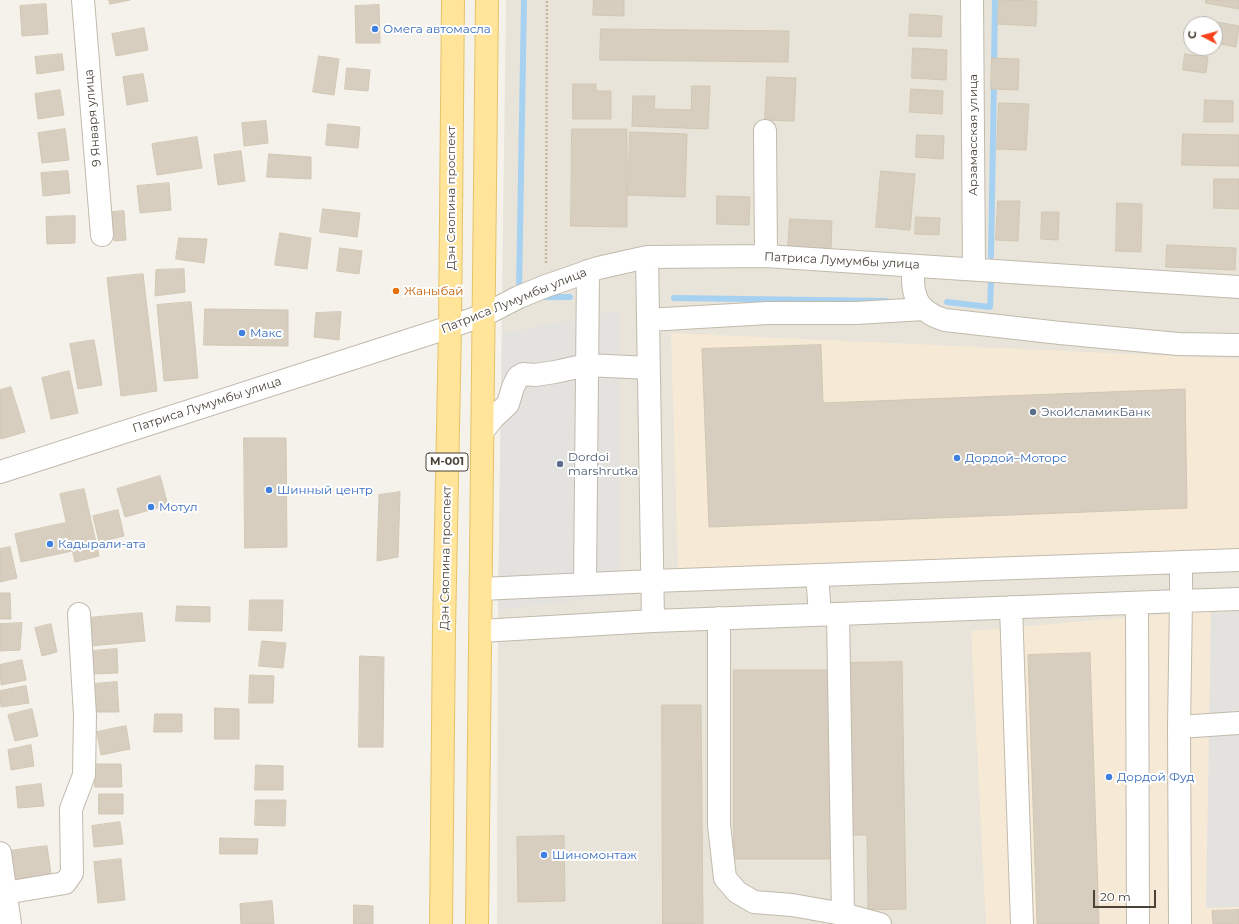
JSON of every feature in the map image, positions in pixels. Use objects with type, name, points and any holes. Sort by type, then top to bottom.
[{"type":"main road","name":"Дэн Сяопина проспект","points":[[441,924],[444,623],[450,327],[453,0]]},
{"type":"main road","name":"M-001","points":[[477,924],[487,0]]},
{"type":"street","name":"9 Января улица","points":[[83,0],[102,235]]},
{"type":"street","name":"Арзамасская улица","points":[[972,0],[974,269]]},
{"type":"street","points":[[765,131],[766,256]]},
{"type":"street","name":"Патриса Лумумбы улица","points":[[0,472],[450,327],[484,315],[519,296],[588,271],[646,257],[766,256],[1239,287]]},
{"type":"street","points":[[646,257],[653,621]]},
{"type":"street","points":[[913,266],[915,295],[918,302],[934,317],[945,320],[1178,344],[1239,345]]},
{"type":"street","points":[[585,584],[588,271]]},
{"type":"street","points":[[648,320],[768,313],[856,313],[924,309]]},
{"type":"street","points":[[483,431],[492,418],[508,404],[518,376],[523,374],[535,375],[587,365],[649,368]]},
{"type":"street","points":[[481,588],[1239,560]]},
{"type":"street","points":[[1180,924],[1179,727],[1181,562]]},
{"type":"street","points":[[817,575],[829,614],[843,914]]},
{"type":"street","points":[[481,631],[719,618],[1239,599]]},
{"type":"street","points":[[1137,602],[1138,924]]},
{"type":"street","points":[[1011,607],[1022,924]]},
{"type":"street","points":[[5,892],[65,883],[72,873],[71,809],[84,775],[85,716],[79,614]]},
{"type":"street","points":[[719,618],[719,825],[725,878],[737,892],[754,902],[792,905],[843,914],[880,924]]},
{"type":"street","points":[[1179,727],[1239,723]]},
{"type":"street","points":[[0,853],[10,924]]},
{"type":"path","points":[[546,286],[547,0]]},
{"type":"shaded area","points":[[506,0],[1239,0],[1239,924],[497,924],[498,610]]},
{"type":"shaded area","name":"Dordoi marshrutka","points":[[619,310],[619,595],[498,610],[502,334]]},
{"type":"shaded area","name":"Дордой–Моторс","points":[[671,333],[1239,359],[1239,557],[678,568]]},
{"type":"shaded area","name":"Дордой Фуд","points":[[1239,608],[1239,924],[986,924],[971,631]]},
{"type":"shaded area","points":[[1239,611],[1239,907],[1206,908],[1211,612]]},
{"type":"building","points":[[109,0],[130,0],[110,4]]},
{"type":"building","points":[[594,0],[624,0],[624,16],[593,15]]},
{"type":"building","points":[[999,0],[1037,1],[1036,26],[998,24]]},
{"type":"building","points":[[1206,0],[1239,0],[1239,9],[1206,3]]},
{"type":"building","points":[[46,4],[48,34],[22,36],[20,6]]},
{"type":"building","points":[[379,5],[380,43],[356,43],[355,6]]},
{"type":"building","points":[[910,14],[942,16],[941,37],[909,36]]},
{"type":"building","points":[[1223,23],[1239,26],[1236,47],[1223,45]]},
{"type":"building","points":[[144,28],[148,50],[116,56],[112,34]]},
{"type":"building","points":[[601,29],[789,31],[788,62],[600,60]]},
{"type":"building","points":[[913,48],[947,50],[946,80],[912,78]]},
{"type":"building","points":[[62,54],[64,70],[37,74],[35,57]]},
{"type":"building","points":[[319,56],[339,59],[334,95],[313,92]]},
{"type":"building","points":[[1185,56],[1208,57],[1206,73],[1183,70]]},
{"type":"building","points":[[992,58],[1019,59],[1018,90],[991,89]]},
{"type":"building","points":[[347,68],[370,70],[368,91],[345,89]]},
{"type":"building","points":[[143,74],[148,101],[127,105],[123,77]]},
{"type":"building","points":[[767,77],[796,78],[794,121],[765,120]]},
{"type":"building","points":[[573,84],[596,84],[596,91],[611,91],[611,119],[573,119]]},
{"type":"building","points":[[692,86],[710,86],[708,129],[632,126],[633,96],[655,96],[654,109],[691,110]]},
{"type":"building","points":[[911,89],[943,91],[942,114],[910,112]]},
{"type":"building","points":[[60,90],[64,115],[38,119],[35,94]]},
{"type":"building","points":[[1205,100],[1233,101],[1233,122],[1204,122]]},
{"type":"building","points":[[999,103],[1029,104],[1026,150],[997,149]]},
{"type":"building","points":[[266,121],[268,143],[244,146],[242,123]]},
{"type":"building","points":[[328,124],[360,127],[358,148],[326,145]]},
{"type":"building","points":[[65,129],[69,160],[42,163],[38,133]]},
{"type":"building","points":[[572,129],[627,129],[627,227],[571,226]]},
{"type":"building","points":[[630,132],[687,134],[685,197],[628,195]]},
{"type":"building","points":[[1183,134],[1239,135],[1239,166],[1182,165]]},
{"type":"building","points":[[917,135],[944,136],[943,159],[916,157]]},
{"type":"building","points":[[197,137],[202,168],[157,175],[152,144]]},
{"type":"building","points":[[241,151],[245,181],[218,185],[214,155]]},
{"type":"building","points":[[269,154],[311,157],[311,179],[267,177]]},
{"type":"building","points":[[68,171],[70,193],[43,196],[41,173]]},
{"type":"building","points":[[881,171],[915,174],[910,230],[876,227]]},
{"type":"building","points":[[1214,179],[1239,179],[1239,209],[1214,208]]},
{"type":"building","points":[[169,183],[171,210],[140,213],[137,186]]},
{"type":"building","points":[[717,196],[750,197],[749,225],[717,224]]},
{"type":"building","points":[[998,201],[1020,201],[1018,241],[996,240]]},
{"type":"building","points":[[1117,203],[1142,204],[1141,252],[1116,251]]},
{"type":"building","points":[[323,209],[360,213],[357,237],[320,232]]},
{"type":"building","points":[[124,211],[126,240],[114,241],[112,212]]},
{"type":"building","points":[[1042,212],[1059,212],[1058,240],[1041,239]]},
{"type":"building","points":[[75,216],[75,243],[47,244],[46,217]]},
{"type":"building","points":[[916,217],[940,218],[939,235],[915,234]]},
{"type":"building","points":[[790,219],[832,221],[831,249],[788,247]]},
{"type":"building","points":[[280,233],[311,238],[307,269],[275,265]]},
{"type":"building","points":[[179,238],[207,239],[204,263],[176,259]]},
{"type":"building","points":[[1167,245],[1236,248],[1235,270],[1166,267]]},
{"type":"building","points":[[340,248],[362,251],[359,274],[337,271]]},
{"type":"building","points":[[184,269],[185,292],[155,296],[156,270]]},
{"type":"building","points":[[143,274],[157,391],[121,396],[107,278]]},
{"type":"building","points":[[191,302],[198,378],[164,381],[157,305]]},
{"type":"building","points":[[205,309],[288,310],[288,346],[204,345]]},
{"type":"building","points":[[341,312],[339,340],[314,337],[316,313]]},
{"type":"building","points":[[94,340],[102,385],[78,389],[70,344]]},
{"type":"building","points":[[821,345],[823,403],[1185,389],[1187,508],[709,527],[702,349]]},
{"type":"building","points":[[69,371],[78,413],[51,419],[42,378]]},
{"type":"building","points":[[11,387],[25,432],[1,439],[0,390]]},
{"type":"building","points":[[244,438],[286,438],[287,547],[245,548]]},
{"type":"building","points":[[160,476],[168,505],[125,517],[117,489]]},
{"type":"building","points":[[84,489],[99,556],[75,562],[60,494]]},
{"type":"building","points":[[400,492],[398,557],[377,561],[379,495]]},
{"type":"building","points":[[118,510],[124,536],[99,542],[93,516]]},
{"type":"building","points":[[65,523],[72,551],[21,562],[15,534]]},
{"type":"building","points":[[10,547],[17,578],[0,582],[0,549]]},
{"type":"building","points":[[0,593],[10,593],[11,619],[0,619]]},
{"type":"building","points":[[250,600],[283,600],[282,631],[249,630]]},
{"type":"building","points":[[177,606],[210,607],[210,622],[176,621]]},
{"type":"building","points":[[142,613],[145,641],[90,646],[88,618]]},
{"type":"building","points":[[22,623],[20,650],[0,651],[0,624]]},
{"type":"building","points":[[51,624],[57,652],[42,656],[35,628]]},
{"type":"building","points":[[262,641],[286,643],[283,668],[259,666]]},
{"type":"building","points":[[117,649],[118,673],[92,674],[91,651]]},
{"type":"building","points":[[1090,653],[1099,924],[1037,924],[1028,655]]},
{"type":"building","points":[[360,656],[384,657],[383,747],[359,747]]},
{"type":"building","points":[[22,660],[26,680],[1,685],[0,665]]},
{"type":"building","points":[[902,662],[906,909],[868,910],[867,835],[851,835],[848,663]]},
{"type":"building","points":[[734,670],[834,670],[833,859],[734,859]]},
{"type":"building","points":[[250,675],[274,676],[273,703],[249,703]]},
{"type":"building","points":[[117,682],[119,712],[93,712],[92,684]]},
{"type":"building","points":[[26,686],[29,703],[1,707],[0,691]]},
{"type":"building","points":[[662,705],[701,705],[703,924],[663,924]]},
{"type":"building","points":[[215,708],[239,709],[239,739],[215,739]]},
{"type":"building","points":[[32,709],[38,736],[15,741],[8,715]]},
{"type":"building","points":[[155,714],[182,714],[182,732],[154,732]]},
{"type":"building","points":[[126,726],[130,749],[101,755],[97,732]]},
{"type":"building","points":[[31,745],[34,766],[11,770],[8,750]]},
{"type":"building","points":[[95,764],[121,764],[122,787],[95,787]]},
{"type":"building","points":[[256,765],[283,766],[283,790],[255,790]]},
{"type":"building","points":[[41,784],[44,806],[18,808],[16,787]]},
{"type":"building","points":[[99,794],[123,794],[123,814],[99,814]]},
{"type":"building","points":[[256,800],[286,800],[285,826],[255,825]]},
{"type":"building","points":[[120,822],[123,844],[94,847],[92,826]]},
{"type":"building","points":[[564,836],[565,901],[518,902],[517,837]]},
{"type":"building","points":[[220,838],[258,839],[257,854],[220,854]]},
{"type":"building","points":[[47,846],[51,874],[12,880],[8,851]]},
{"type":"building","points":[[121,859],[125,900],[98,903],[94,862]]},
{"type":"building","points":[[272,901],[274,924],[241,924],[240,904]]},
{"type":"building","points":[[354,905],[373,906],[373,924],[354,924]]},
{"type":"building","points":[[1239,910],[1239,924],[1213,924],[1212,911]]},
{"type":"waterway","points":[[519,292],[524,0]]},
{"type":"waterway","points":[[994,66],[995,0]]},
{"type":"waterway","points":[[991,256],[994,82]]},
{"type":"waterway","points":[[947,302],[990,307],[991,282]]},
{"type":"waterway","points":[[541,297],[570,297]]},
{"type":"waterway","points":[[674,298],[886,301]]},
{"type":"place","name":"Омега автомасла","points":[[375,29]]},
{"type":"place","name":"Жаныбай","points":[[396,291]]},
{"type":"place","name":"Макс","points":[[242,333]]},
{"type":"place","name":"ЭкоИсламикБанк","points":[[1033,412]]},
{"type":"place","name":"Дордой–Моторс","points":[[957,458]]},
{"type":"place","name":"Dordoi marshrutka","points":[[560,464]]},
{"type":"place","name":"Шинный центр","points":[[269,490]]},
{"type":"place","name":"Мотул","points":[[151,507]]},
{"type":"place","name":"Кадырали-ата","points":[[50,544]]},
{"type":"place","name":"Дордой Фуд","points":[[1109,777]]},
{"type":"place","name":"Шиномонтаж","points":[[544,855]]}]
